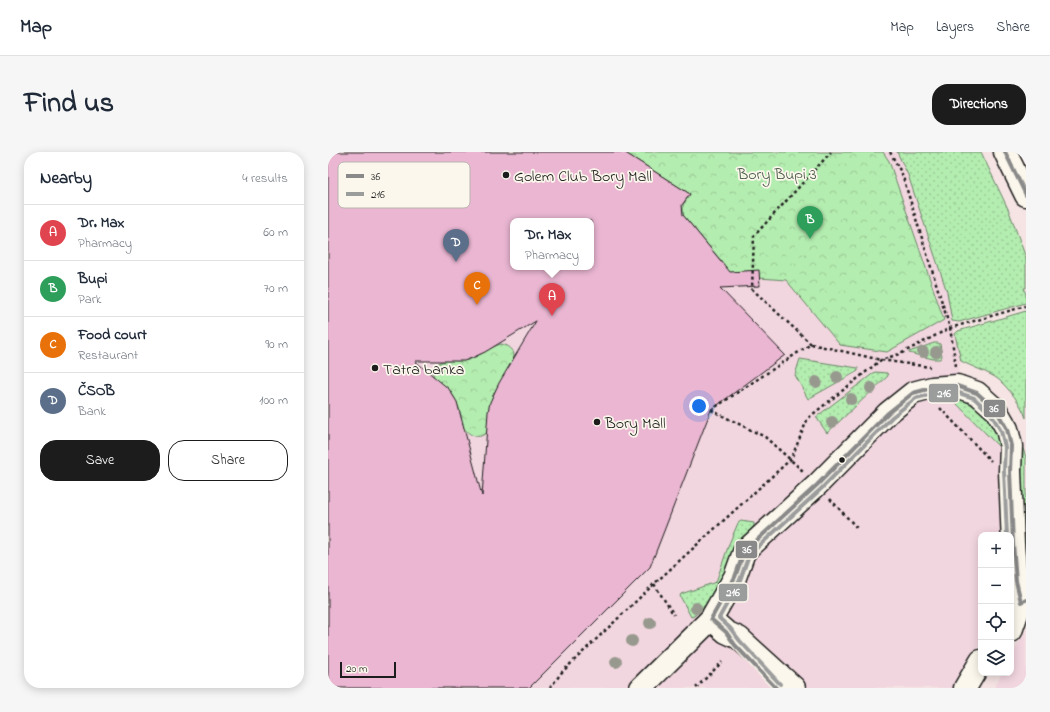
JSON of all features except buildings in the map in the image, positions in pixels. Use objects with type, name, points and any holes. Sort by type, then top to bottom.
[{"type":"street","points":[[1005,152],[1026,195]]},
{"type":"street","points":[[641,688],[719,626],[744,552],[817,485],[888,413],[913,393],[932,388],[957,386],[977,393],[996,410],[1007,429],[1011,446],[1010,471],[1012,544],[1019,605],[1014,621]]},
{"type":"street","points":[[1014,633],[1026,623]]},
{"type":"street","points":[[719,626],[776,688]]},
{"type":"street","points":[[719,626],[738,638],[794,688]]},
{"type":"street","points":[[966,688],[978,666]]},
{"type":"street","points":[[982,688],[988,676]]},
{"type":"path","points":[[831,152],[754,236],[752,289],[811,344],[881,360],[929,367]]},
{"type":"path","points":[[890,152],[902,174],[950,328],[956,369]]},
{"type":"path","points":[[550,688],[562,672],[654,584],[791,459],[808,418],[881,360],[902,353],[950,328],[1026,306]]},
{"type":"path","points":[[811,344],[711,410],[765,437],[791,459],[857,528]]},
{"type":"path","points":[[939,407],[995,465]]},
{"type":"path","points":[[654,584],[674,615]]},
{"type":"path","points":[[696,688],[722,662]]},
{"type":"shaded area","points":[[328,152],[897,152],[908,175],[947,292],[961,361],[952,397],[966,401],[985,415],[1000,440],[1003,532],[978,532],[978,647],[954,688],[328,688]]},
{"type":"shaded area","points":[[1026,631],[1026,688],[994,688],[1000,676],[1014,676],[1014,652]]},
{"type":"green space","name":"Bory Bupi 3","points":[[624,152],[883,152],[889,161],[944,320],[887,352],[840,345],[786,280],[733,276],[722,269],[723,263],[683,215],[683,205],[690,194]]},
{"type":"green space","points":[[897,152],[981,152],[1009,211],[1026,258],[1026,288],[1024,288],[1026,303],[959,322],[952,321],[947,292],[908,175]]},
{"type":"green space","points":[[1026,311],[1026,418],[1014,397],[998,379],[961,361],[955,334],[958,331]]},
{"type":"green space","points":[[934,343],[940,344],[942,356],[940,359],[933,359],[909,353],[909,352]]},
{"type":"green space","points":[[501,344],[512,349],[514,359],[492,399],[489,409],[487,432],[481,436],[475,436],[466,431],[464,428],[459,407],[454,397],[446,387],[435,379],[433,370],[436,365],[441,362],[468,360]]},
{"type":"green space","points":[[800,359],[858,368],[858,371],[808,399],[795,375]]},
{"type":"green space","points":[[875,372],[887,373],[888,376],[827,433],[816,417]]},
{"type":"green space","points":[[952,397],[973,405],[990,420],[998,433],[1002,449],[953,400]]},
{"type":"green space","points":[[1022,446],[1026,457],[1026,566],[1021,554],[1019,448]]},
{"type":"green space","points":[[741,521],[754,523],[754,526],[737,543],[716,594],[694,616],[691,617],[680,596],[681,594],[716,582],[729,544],[738,523]]},
{"type":"transit line","name":"36","points":[[1005,152],[1026,195]]},
{"type":"transit line","name":"36","points":[[776,688],[735,645],[726,632],[711,619],[735,577],[744,552],[817,485],[888,413],[913,393],[932,388],[957,386],[977,393],[996,410],[1007,429],[1011,446],[1010,471],[1016,581],[1021,602],[1026,600]]},
{"type":"transit line","name":"216","points":[[780,684],[730,628],[719,618],[740,580],[749,555],[821,489],[892,417],[916,398],[933,394],[956,392],[974,398],[991,414],[1001,431],[1005,447],[1004,471],[1007,532]]},
{"type":"place","name":"Golem Club Bory Mall","points":[[506,175]]},
{"type":"place","name":"Bupi","points":[[810,239]]},
{"type":"place","name":"ČSOB","points":[[456,262]]},
{"type":"place","name":"Food court","points":[[477,305]]},
{"type":"place","name":"Dr. Max","points":[[552,316]]},
{"type":"place","name":"Tatra banka","points":[[375,368]]},
{"type":"place","name":"Bory Mall","points":[[597,422]]}]
